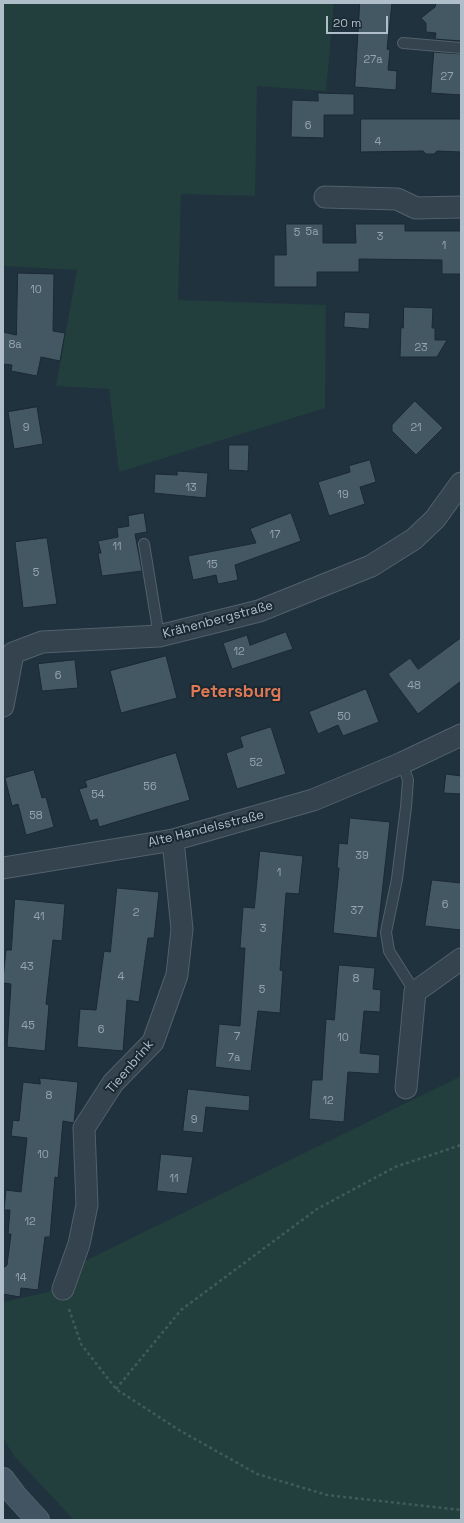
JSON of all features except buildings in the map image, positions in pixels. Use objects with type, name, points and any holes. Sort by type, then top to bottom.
[{"type":"main road","points":[[3,1479],[14,1495],[38,1520]]},
{"type":"street","points":[[325,198],[397,198],[416,208],[461,207]]},
{"type":"street","name":"Krähenbergstraße","points":[[3,706],[8,647],[42,642],[159,636],[259,611],[371,566],[414,539],[435,519],[461,483]]},
{"type":"street","name":"Alte Handelsstraße","points":[[3,868],[172,840],[313,800],[402,763],[461,735]]},
{"type":"street","name":"Tieenbrink","points":[[63,1289],[80,1244],[88,1205],[84,1128],[113,1083],[153,1042],[177,975],[182,929],[172,840]]},
{"type":"street","points":[[406,1088],[415,992],[461,959]]},
{"type":"lane","points":[[403,43],[461,48]]},
{"type":"lane","points":[[144,544],[159,636]]},
{"type":"lane","points":[[402,763],[408,780],[406,806],[397,879],[386,932],[389,951],[415,992]]},
{"type":"path","points":[[116,1389],[181,1310],[317,1209],[395,1167],[461,1145]]},
{"type":"path","points":[[63,1289],[81,1344],[116,1389],[179,1430],[257,1474],[327,1495],[461,1510]]},
{"type":"green space","points":[[3,3],[334,3],[326,91],[257,86],[255,196],[181,194],[178,300],[326,305],[325,408],[119,472],[109,389],[56,386],[77,270],[3,266]]},
{"type":"green space","points":[[461,1076],[461,1520],[74,1520],[14,1456],[3,1438],[3,1302],[48,1292],[85,1261]]},
{"type":"district","name":"Petersburg","points":[[236,692]]}]
